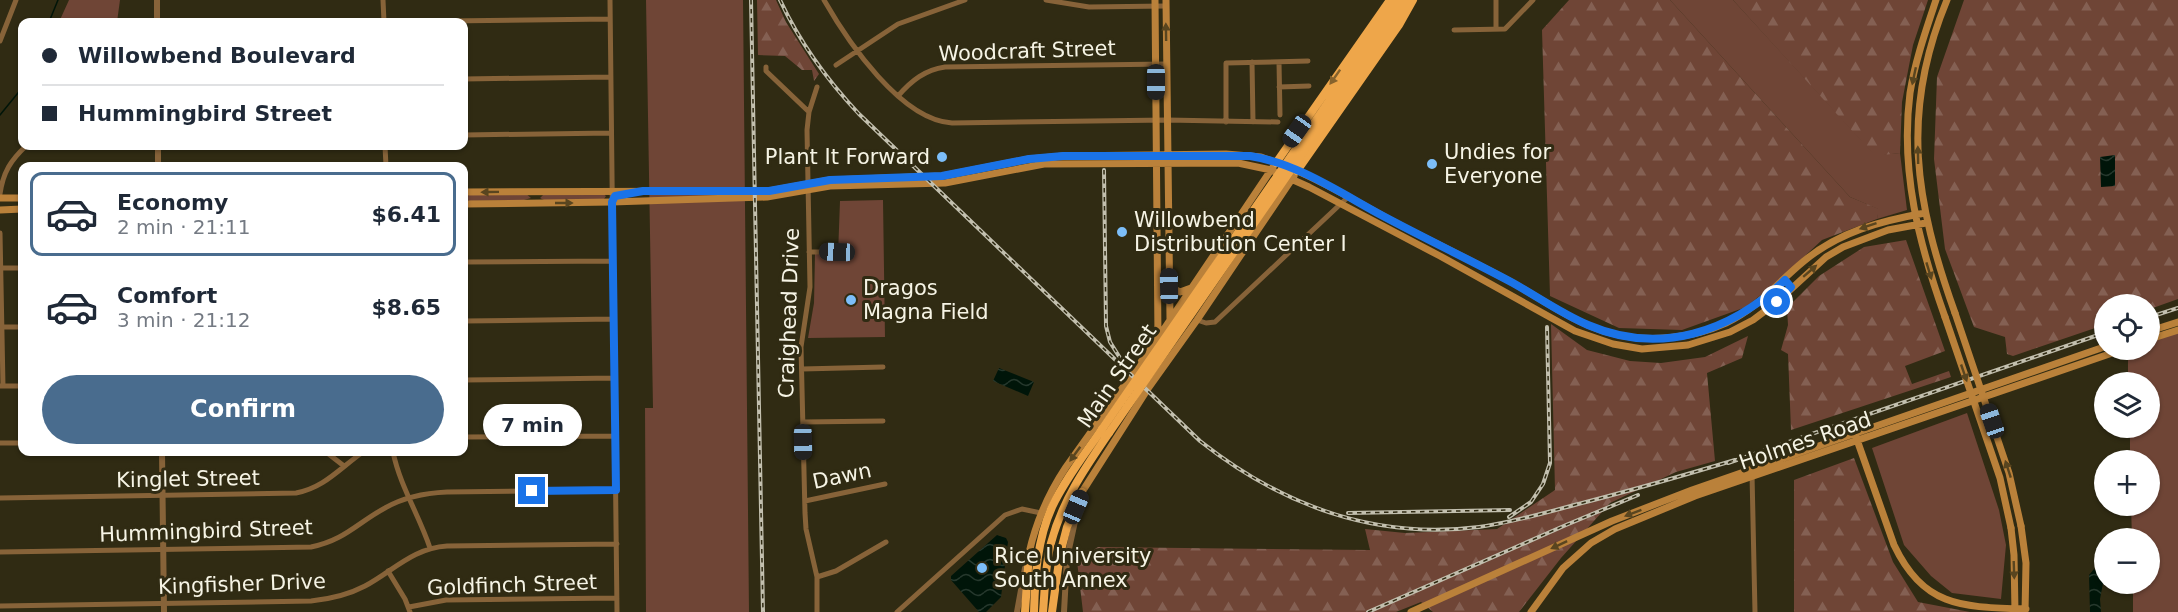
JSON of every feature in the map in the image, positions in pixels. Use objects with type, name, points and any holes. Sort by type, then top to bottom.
[{"type":"highway","points":[[1273,166],[1390,0]]},
{"type":"highway","name":"Main Street","points":[[1303,151],[1398,0]]},
{"type":"highway","name":"Main Street","points":[[1034,612],[1037,562],[1052,508],[1069,477],[1106,431],[1407,0]]},
{"type":"highway","points":[[1294,175],[1303,151],[1399,25],[1413,0]]},
{"type":"highway","points":[[1287,146],[1289,154],[1301,158],[1303,151]]},
{"type":"highway","name":"Main Street","points":[[1043,612],[1046,577],[1055,527],[1078,478],[1106,431]]},
{"type":"highway","points":[[1052,612],[1060,554],[1067,527],[1082,492]]},
{"type":"highway","points":[[1025,612],[1029,553]]},
{"type":"main road","points":[[1935,0],[1910,93],[1908,172],[1916,225],[1929,273],[2000,478],[2011,528],[2015,610]]},
{"type":"main road","points":[[1856,437],[1894,545],[1901,561],[1914,578],[1941,598],[1958,604],[2026,610],[2026,563],[2021,526],[2009,473],[1926,223],[1918,171],[1917,133],[1921,95],[1929,52],[1947,0]]},
{"type":"main road","points":[[1155,3],[1158,339]]},
{"type":"main road","points":[[1166,3],[1170,320],[1168,361]]},
{"type":"main road","points":[[1920,49],[1929,52]]},
{"type":"main road","points":[[1908,132],[1917,133]]},
{"type":"main road","points":[[468,204],[612,202],[678,195],[769,191],[838,183],[942,179],[1029,159],[1261,157],[1273,166],[1348,197],[1514,284],[1581,322],[1611,333],[1656,338],[1701,332],[1726,323],[1758,304],[1803,262],[1848,234],[1886,220],[1925,213]]},
{"type":"main road","points":[[1029,553],[1041,513],[1065,467],[1158,339],[1273,166]]},
{"type":"main road","points":[[1294,175],[1342,204],[1575,331],[1613,344],[1657,349],[1688,345],[1730,333],[1753,320],[1777,302],[1826,257],[1852,243],[1888,230],[1926,223]]},
{"type":"main road","points":[[1082,492],[1147,390],[1294,175]]},
{"type":"main road","points":[[1260,186],[1266,182],[1278,187],[1280,197]]},
{"type":"main road","points":[[535,191],[536,203]]},
{"type":"main road","points":[[468,192],[643,191],[678,195]]},
{"type":"main road","points":[[612,202],[615,196],[643,191]]},
{"type":"main road","points":[[0,196],[18,198]]},
{"type":"main road","points":[[0,210],[18,209]]},
{"type":"main road","points":[[1395,232],[1399,224]]},
{"type":"main road","points":[[1848,234],[1852,243]]},
{"type":"main road","points":[[1440,256],[1445,248]]},
{"type":"main road","points":[[1157,255],[1169,254]]},
{"type":"main road","points":[[1785,280],[1791,287]]},
{"type":"main road","points":[[1510,294],[1514,284]]},
{"type":"main road","points":[[1169,286],[1180,292],[1191,288]]},
{"type":"main road","points":[[1575,331],[1581,322]]},
{"type":"main road","points":[[2160,328],[2178,322]]},
{"type":"main road","points":[[1726,323],[1730,333]]},
{"type":"main road","points":[[2160,336],[2178,330]]},
{"type":"main road","points":[[1656,338],[1657,349]]},
{"type":"main road","name":"Holmes Road","points":[[2047,371],[2094,351]]},
{"type":"main road","name":"Holmes Road","points":[[1411,612],[1612,521],[2047,371],[2094,358]]},
{"type":"main road","points":[[1143,360],[1161,371]]},
{"type":"main road","name":"Holmes Road","points":[[1531,612],[1563,568],[1592,543],[1616,529],[1752,473]]},
{"type":"street","points":[[0,41],[3,27],[16,0]]},
{"type":"street","points":[[157,0],[157,18]]},
{"type":"street","points":[[383,0],[384,18]]},
{"type":"street","points":[[610,0],[617,612]]},
{"type":"street","points":[[824,0],[856,50],[898,96],[919,113],[942,122],[1156,120],[1278,122]]},
{"type":"street","points":[[836,65],[898,24],[965,0]]},
{"type":"street","points":[[1046,0],[1089,7],[1166,3]]},
{"type":"street","points":[[1496,0],[1496,29]]},
{"type":"street","points":[[1454,30],[1508,27],[1533,0]]},
{"type":"street","points":[[468,21],[610,19]]},
{"type":"street","points":[[1226,122],[1226,63],[1308,61]]},
{"type":"street","points":[[1252,62],[1253,122]]},
{"type":"street","points":[[1279,62],[1280,115]]},
{"type":"street","name":"Woodcraft Street","points":[[898,96],[914,79],[924,73],[945,67],[1167,64]]},
{"type":"street","points":[[766,67],[766,71],[809,112]]},
{"type":"street","points":[[468,78],[610,77]]},
{"type":"street","points":[[1279,87],[1310,86]]},
{"type":"street","name":"Craighead Drive","points":[[817,87],[809,112],[807,130],[810,287],[802,339],[806,529],[817,577],[817,612]]},
{"type":"street","points":[[468,135],[611,133]]},
{"type":"street","points":[[0,196],[5,171],[22,150]]},
{"type":"street","points":[[1197,320],[1206,323],[1215,322],[1348,197]]},
{"type":"street","points":[[0,233],[2,386],[18,386]]},
{"type":"street","points":[[809,252],[837,252]]},
{"type":"street","points":[[468,262],[612,261]]},
{"type":"street","points":[[0,268],[18,268]]},
{"type":"street","points":[[468,321],[613,320]]},
{"type":"street","points":[[1,327],[18,327]]},
{"type":"street","points":[[802,369],[883,367]]},
{"type":"street","points":[[468,380],[614,378]]},
{"type":"street","points":[[803,422],[883,421]]},
{"type":"street","points":[[468,437],[615,436]]},
{"type":"street","points":[[0,443],[18,443]]},
{"type":"street","points":[[162,456],[164,612]]},
{"type":"street","points":[[331,456],[344,466]]},
{"type":"street","name":"Kinglet Street","points":[[0,498],[296,493],[316,487],[358,456]]},
{"type":"street","points":[[394,456],[430,548]]},
{"type":"street","points":[[1752,473],[1755,612]]},
{"type":"street","name":"Dawn","points":[[805,501],[885,484]]},
{"type":"street","name":"Hummingbird Street","points":[[0,552],[301,548],[322,545],[339,538],[383,508],[409,498],[447,492],[616,490]]},
{"type":"street","points":[[1064,612],[1067,558],[1082,492]]},
{"type":"street","points":[[897,612],[1005,515],[1023,509],[1041,513]]},
{"type":"street","points":[[817,577],[836,571],[886,542]]},
{"type":"street","name":"Kingfisher Drive","points":[[0,606],[320,600],[357,590],[388,572],[409,556],[430,548],[617,544]]},
{"type":"street","points":[[1017,612],[1029,553]]},
{"type":"street","points":[[388,572],[410,609]]},
{"type":"street","name":"Goldfinch Street","points":[[410,609],[446,600],[617,598]]},
{"type":"green space","points":[[69,0],[120,0],[118,18],[61,18]]},
{"type":"green space","points":[[646,0],[743,0],[749,612],[646,612],[645,408],[653,408]]},
{"type":"green space","points":[[757,0],[776,0],[786,22],[819,74],[814,81],[812,70],[802,70],[785,56],[758,55]]},
{"type":"green space","points":[[1569,0],[1670,0],[1850,197],[1879,209],[1877,219],[1822,240],[1746,307],[1682,330],[1619,328],[1550,296],[1542,30]]},
{"type":"green space","points":[[1670,0],[1733,0],[1875,155],[1900,153],[1907,210],[1877,219],[1878,209],[1850,197]]},
{"type":"green space","points":[[1733,0],[1928,0],[1913,45],[1902,102],[1900,153],[1875,156]]},
{"type":"green space","points":[[1964,0],[2178,0],[2178,299],[2160,305],[2160,294],[2094,294],[2094,328],[2013,356],[2007,354],[2005,337],[1974,327],[1945,249],[1934,159],[1937,77]]},
{"type":"green space","points":[[525,193],[531,198],[468,200],[468,196]]},
{"type":"green space","points":[[545,193],[602,193],[606,196],[604,199],[597,200],[546,201],[540,198]]},
{"type":"green space","points":[[883,200],[885,337],[808,338],[814,303],[815,254],[838,255],[840,201]]},
{"type":"green space","points":[[1906,240],[1945,351],[1905,366],[1912,384],[1949,371],[1951,377],[1791,430],[1788,354],[1781,350],[1788,325],[1787,308],[1819,276],[1864,247]]},
{"type":"green space","points":[[1551,324],[1587,350],[1630,361],[1661,363],[1705,357],[1748,336],[1742,358],[1707,373],[1715,461],[1676,472],[1610,503],[1561,558],[1519,612],[1433,612],[1421,602],[1396,612],[1083,612],[1077,561],[1098,547],[1370,550],[1365,529],[1405,533],[1497,529],[1555,490]]},
{"type":"green space","points":[[2178,331],[2178,612],[2133,612],[2133,594],[2160,594],[2160,528],[2132,528],[2131,516],[2160,516],[2160,450],[2130,450],[2130,438],[2160,438],[2160,372],[2128,372],[2128,360],[2160,360],[2160,337]]},
{"type":"green space","points":[[1967,413],[1999,510],[2006,545],[2001,599],[1952,593],[1931,576],[1904,545],[1872,448]]},
{"type":"green space","points":[[1854,458],[1893,562],[1918,602],[1970,612],[1794,612],[1794,480]]},
{"type":"water","points":[[2115,155],[2115,186],[2101,187],[2100,157]]},
{"type":"water","points":[[999,368],[1034,382],[1028,396],[993,381]]},
{"type":"water","points":[[997,535],[1006,538],[1008,542],[1001,597],[986,612],[979,612],[951,580],[951,576]]},
{"type":"water","points":[[2094,569],[2094,594],[2101,594],[2101,612],[2090,612],[2089,575]]},
{"type":"waterway","points":[[51,18],[58,0]]},
{"type":"waterway","points":[[0,115],[18,93]]},
{"type":"railway","points":[[751,0],[763,612]]},
{"type":"railway","points":[[780,0],[815,60],[859,114],[1200,441],[1231,464],[1296,500],[1331,513],[1403,528],[1440,530],[1479,527],[1546,513],[1735,460]]},
{"type":"railway","points":[[1104,170],[1106,326],[1110,342],[1120,358]]},
{"type":"railway","points":[[2160,314],[2178,308]]},
{"type":"railway","points":[[1509,517],[1531,502],[1543,484],[1550,463],[1547,327]]},
{"type":"railway","points":[[1728,463],[2094,336]]},
{"type":"railway","points":[[1368,612],[1638,495]]},
{"type":"railway","points":[[1348,513],[1510,510]]},
{"type":"place","name":"Plant It Forward","points":[[942,157]]},
{"type":"place","name":"Undies for Everyone","points":[[1432,164]]},
{"type":"place","name":"Willowbend Distribution Center I","points":[[1122,232]]},
{"type":"place","name":"Dragos Magna Field","points":[[851,300]]},
{"type":"place","name":"Rice University South Annex","points":[[982,568]]},
{"type":"route","points":[[532,491],[616,490],[612,202],[615,196],[643,191],[769,191],[818,181],[961,174],[1029,159],[1063,156],[1226,154],[1261,157],[1312,178],[1514,284],[1571,317],[1611,333],[1634,337],[1667,338],[1713,328],[1745,313],[1771,294],[1785,280],[1791,287],[1777,302]]}]
